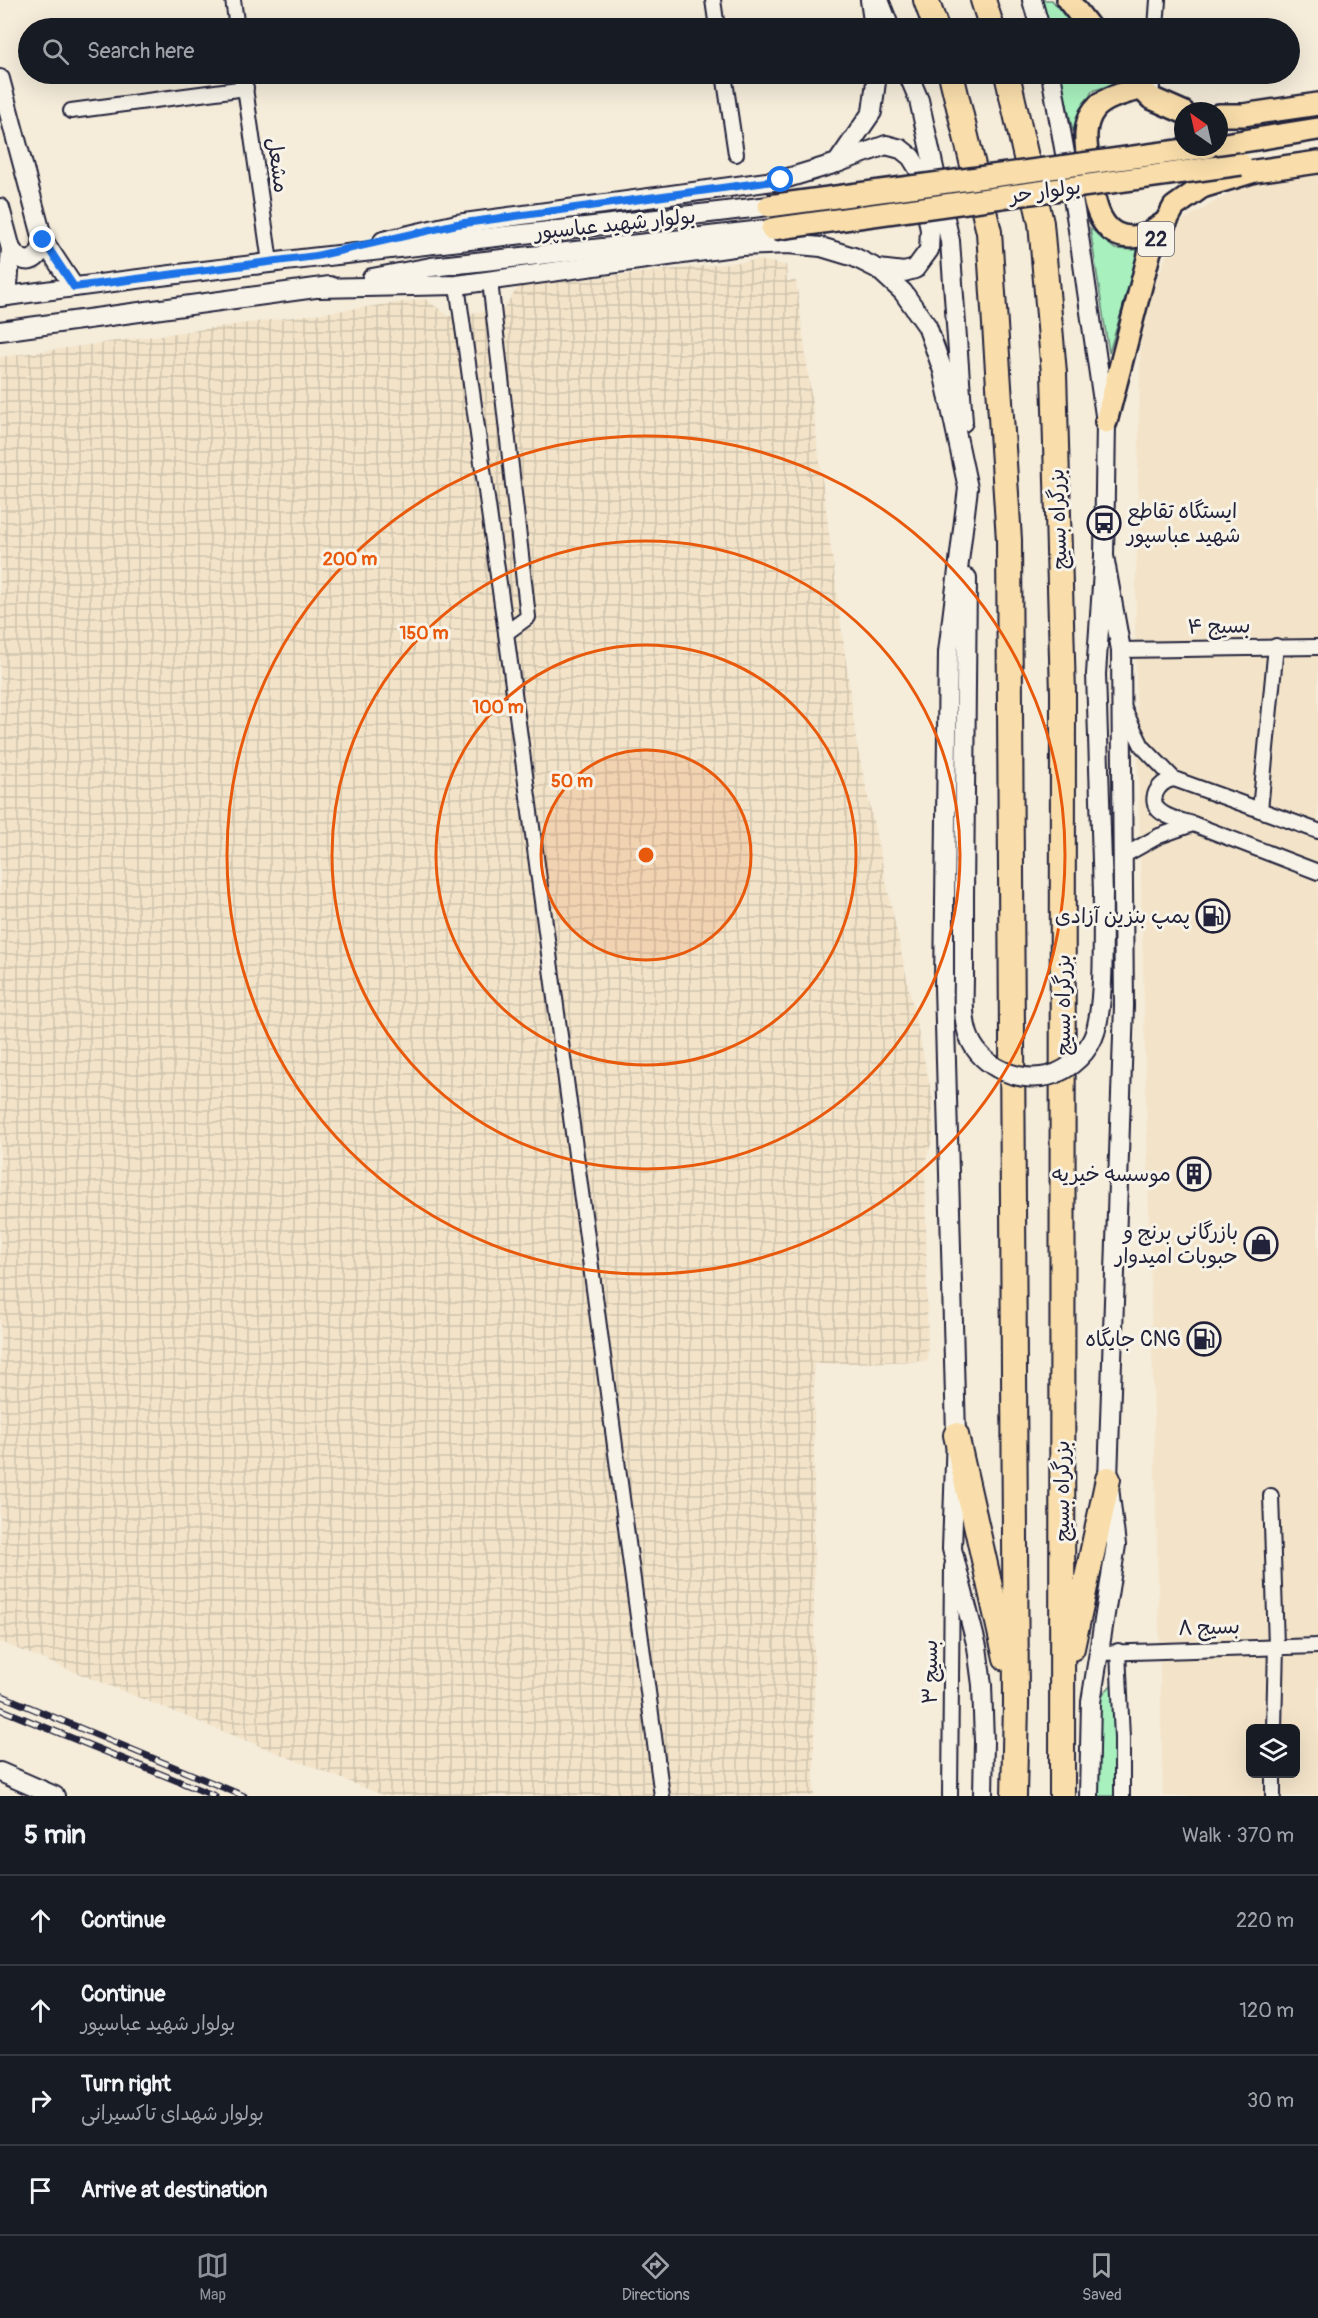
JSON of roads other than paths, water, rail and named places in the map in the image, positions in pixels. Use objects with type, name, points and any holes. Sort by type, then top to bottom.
[{"type":"highway","points":[[926,0],[932,18]]},
{"type":"highway","points":[[983,0],[989,18]]},
{"type":"highway","points":[[954,84],[989,232],[1010,540],[1016,1703],[1014,1796]]},
{"type":"highway","name":"بزرگراه بسیج","points":[[1009,84],[1041,223],[1054,373],[1063,693],[1062,1796]]},
{"type":"highway","points":[[956,1435],[1016,1703]]},
{"type":"highway","points":[[1062,1698],[1108,1479]]},
{"type":"main road","points":[[870,0],[873,18]]},
{"type":"main road","points":[[879,0],[886,18]]},
{"type":"main road","points":[[1032,0],[1037,18]]},
{"type":"main road","points":[[1068,0],[1082,18]]},
{"type":"main road","points":[[0,79],[43,240],[74,287]]},
{"type":"main road","points":[[837,163],[872,112],[876,84]]},
{"type":"main road","points":[[912,84],[919,100],[950,241],[968,488],[964,1012],[969,1035],[980,1054],[998,1069],[1020,1077],[1042,1077],[1064,1069],[1083,1054],[1094,1037],[1099,1016],[1103,893],[1096,674],[1104,556],[1106,422],[1076,216],[1053,84]]},
{"type":"main road","points":[[1141,84],[1099,105],[1088,122],[1086,141],[1092,195],[1097,213],[1106,226],[1119,234],[1131,237],[1142,236],[1164,223]]},
{"type":"main road","points":[[1144,84],[1174,105]]},
{"type":"main road","points":[[1228,115],[1244,115],[1318,104]]},
{"type":"main road","name":"بولوار حر","points":[[772,229],[1232,151],[1318,129]]},
{"type":"main road","points":[[316,256],[457,224],[781,180],[886,145],[901,149],[919,170],[930,230],[928,250],[915,269],[904,272],[878,269]]},
{"type":"main road","name":"بولوار حر","points":[[1232,151],[1318,150]]},
{"type":"main road","name":"بولوار حر","points":[[769,206],[1174,152]]},
{"type":"main road","name":"22","points":[[1106,422],[1150,251],[1174,207],[1202,187],[1255,171],[1318,162]]},
{"type":"main road","name":"بولوار شهید عباسپور","points":[[4,297],[316,256],[429,246],[769,206]]},
{"type":"main road","points":[[0,208],[11,249],[16,258],[26,261],[36,258],[42,250],[43,240]]},
{"type":"main road","name":"بولوار شهید عباسپور","points":[[0,331],[319,288],[431,267],[772,229]]},
{"type":"main road","points":[[319,288],[457,285],[741,246],[788,244],[820,247],[854,257],[878,269],[903,292],[927,326],[943,371],[968,488],[948,652],[944,986],[956,1435],[952,1549],[977,1647],[982,1685],[983,1796]]},
{"type":"main road","points":[[4,297],[11,249]]},
{"type":"main road","points":[[1089,1796],[1091,1702],[1110,1652],[1116,1545],[1108,1479],[1124,1006],[1121,650],[1104,556]]},
{"type":"main road","points":[[0,1772],[55,1796]]},
{"type":"street","points":[[233,0],[236,18]]},
{"type":"street","points":[[713,0],[716,18]]},
{"type":"street","points":[[1157,18],[1158,0]]},
{"type":"street","name":"مشعل","points":[[245,84],[270,262]]},
{"type":"street","points":[[726,84],[736,154]]},
{"type":"street","points":[[71,111],[246,88]]},
{"type":"street","points":[[490,281],[528,617],[506,633]]},
{"type":"street","points":[[457,285],[662,1796]]},
{"type":"street","points":[[1260,810],[1276,646]]},
{"type":"street","name":"بسیج ۴","points":[[1121,650],[1318,647]]},
{"type":"street","points":[[1122,704],[1142,746],[1174,779],[1318,831]]},
{"type":"street","points":[[1174,779],[1158,787],[1154,800],[1156,806],[1165,815],[1318,872]]},
{"type":"street","points":[[1124,856],[1159,836],[1192,824]]},
{"type":"street","points":[[1271,1496],[1276,1646],[1274,1724]]},
{"type":"street","name":"بسیج ۳","points":[[950,1796],[952,1549]]},
{"type":"street","name":"بسیج ۸","points":[[1110,1652],[1318,1646]]},
{"type":"street","points":[[1110,1652],[1122,1737],[1122,1796]]},
{"type":"street","points":[[1273,1778],[1273,1796]]},
{"type":"railway","points":[[0,1695],[244,1796]]},
{"type":"railway","points":[[0,1709],[215,1796]]},
{"type":"place","name":"ایستگاه تقاطع شهید عباسپور","points":[[1104,523]]},
{"type":"place","name":"پمپ بنزین آزادی","points":[[1213,916]]},
{"type":"place","name":"موسسه خیریه","points":[[1194,1174]]},
{"type":"place","name":"بازرگانی برنج و حبوبات امیدوار","points":[[1261,1244]]},
{"type":"place","name":"جایگاه CNG","points":[[1204,1339]]}]
